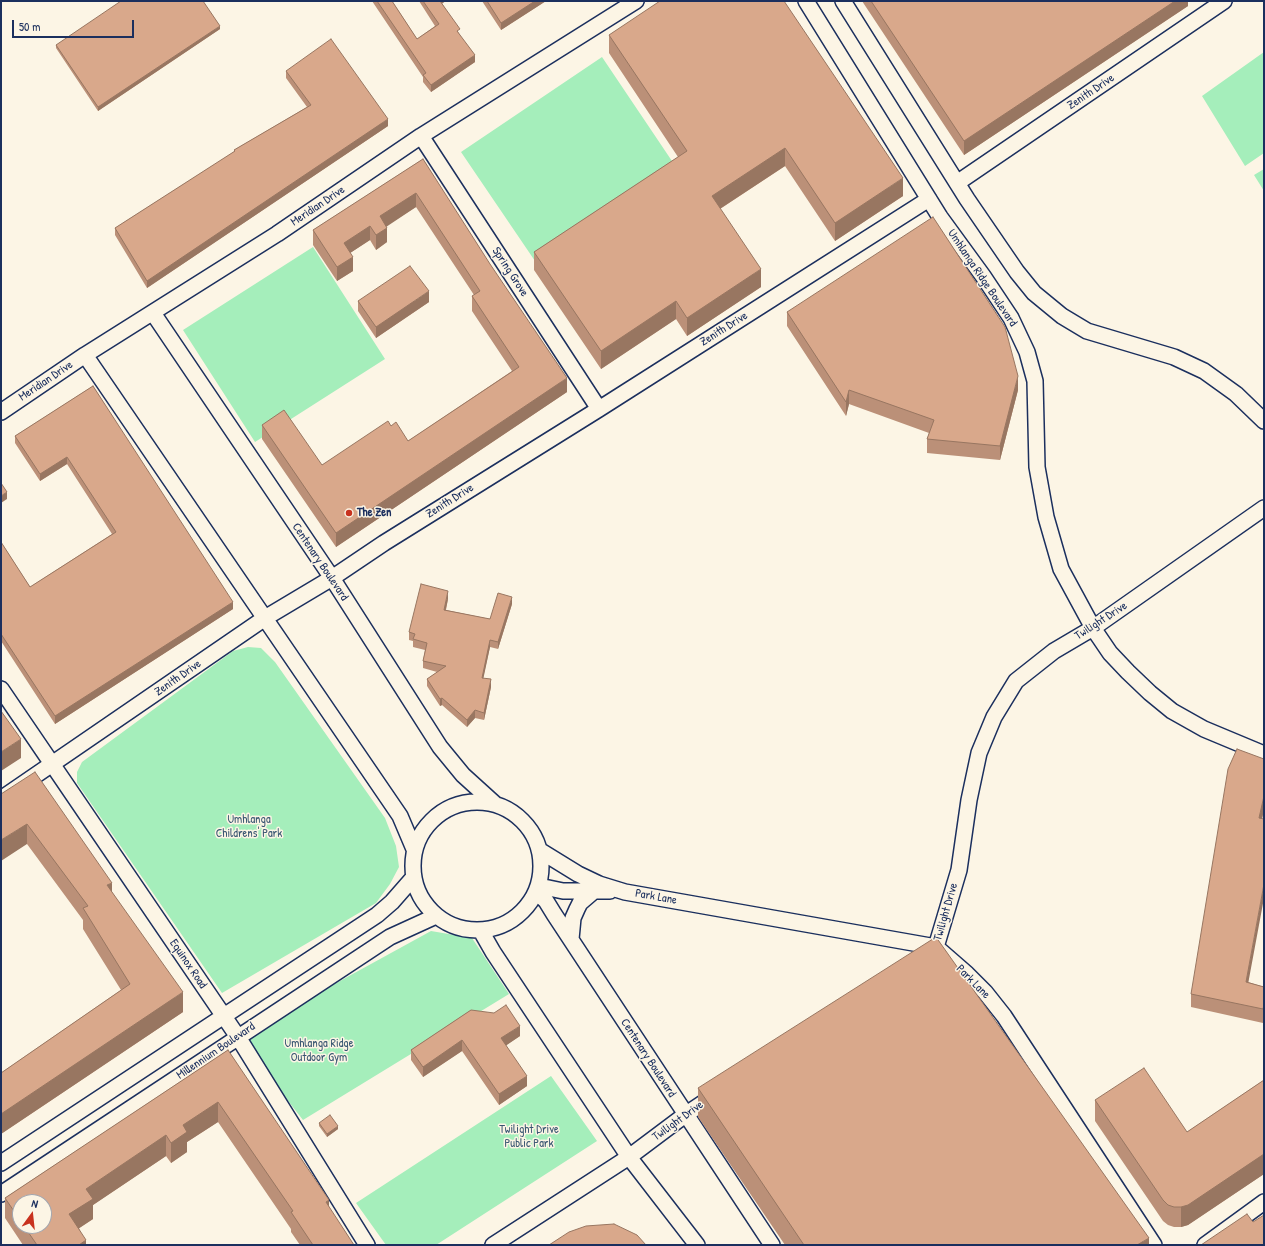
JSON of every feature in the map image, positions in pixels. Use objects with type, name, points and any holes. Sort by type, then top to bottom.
[{"type":"street","name":"Meridian Drive","points":[[1,412],[85,355],[276,234],[421,136],[636,1]]},
{"type":"street","name":"Umhlanga Ridge Boulevard","points":[[806,1],[940,217],[983,276],[1011,318],[1028,352],[1035,381],[1037,467],[1046,517],[1061,569],[1093,628],[1110,653],[1128,672],[1172,711],[1204,729],[1264,754]]},
{"type":"street","points":[[842,1],[967,200],[1017,272],[1034,293],[1062,316],[1087,331],[1174,357],[1204,371],[1236,394],[1264,421]]},
{"type":"street","name":"Zenith Drive","points":[[957,183],[1215,3]]},
{"type":"street","name":"Spring Grove","points":[[421,136],[599,409]]},
{"type":"street","name":"Zenith Drive","points":[[1,799],[53,765],[265,618],[332,578],[384,543],[599,409],[929,199]]},
{"type":"street","name":"Centenary Boulevard","points":[[152,313],[332,578],[440,747],[463,775],[495,804]]},
{"type":"street","points":[[85,355],[400,816],[414,849]]},
{"type":"street","name":"Twilight Drive","points":[[916,960],[936,947],[958,870],[969,800],[979,753],[994,717],[1016,681],[1054,651],[1093,628],[1264,508]]},
{"type":"street","name":"Equinox Road","points":[[1,689],[238,1037],[367,1245]]},
{"type":"street","points":[[474,802],[495,804],[515,814],[530,830],[539,850],[541,874],[537,889],[528,906],[515,918],[499,927],[481,931],[465,930],[449,925],[436,916],[421,899],[413,878],[412,864],[414,849],[422,830],[436,815],[454,806],[474,802]]},
{"type":"street","name":"Park Lane","points":[[539,850],[578,874],[599,884],[625,892],[936,947],[985,992],[1004,1016],[1154,1245]]},
{"type":"street","name":"Millennium Boulevard","points":[[1,1163],[377,915],[392,902],[413,878]]},
{"type":"street","name":"Centenary Boulevard","points":[[537,889],[772,1245]]},
{"type":"street","name":"Park Lane","points":[[537,889],[625,892]]},
{"type":"street","points":[[571,939],[573,918],[577,909],[580,903],[594,891]]},
{"type":"street","name":"Millennium Boulevard","points":[[1,1194],[390,937],[436,916]]},
{"type":"street","points":[[481,931],[493,952],[629,1157],[697,1245]]},
{"type":"street","name":"Twilight Drive","points":[[493,1245],[629,1157],[725,1088]]},
{"type":"street","points":[[1205,1245],[1264,1202]]},
{"type":"green space","points":[[1264,52],[1264,153],[1245,166],[1202,96]]},
{"type":"green space","points":[[602,57],[676,167],[535,261],[461,152]]},
{"type":"green space","points":[[1264,169],[1264,191],[1254,175]]},
{"type":"green space","points":[[313,247],[385,359],[255,442],[183,330]]},
{"type":"green space","name":"Umhlanga Childrens' Park","points":[[248,647],[261,648],[275,662],[385,818],[396,846],[399,867],[390,884],[376,903],[222,993],[77,783],[77,772],[82,762],[233,651]]},
{"type":"green space","name":"Umhlanga Ridge Outdoor Gym","points":[[431,931],[472,938],[509,994],[303,1120],[238,1037]]},
{"type":"green space","name":"Twilight Drive Public Park","points":[[551,1076],[597,1141],[436,1245],[386,1245],[356,1203]]},
{"type":"building","points":[[121,1],[203,1],[220,26],[98,107],[56,45]]},
{"type":"building","points":[[377,1],[392,1],[417,39],[439,24],[423,1],[440,1],[460,29],[457,31],[475,55],[431,85],[423,75],[426,73]]},
{"type":"building","points":[[487,1],[535,1],[501,23]]},
{"type":"building","points":[[660,1],[784,1],[903,178],[835,223],[785,148],[712,196],[761,269],[687,318],[676,301],[601,351],[534,252],[687,151],[609,35]]},
{"type":"building","points":[[871,1],[1175,1],[964,141]]},
{"type":"building","points":[[331,39],[388,119],[147,281],[115,228],[235,151],[234,150],[311,105],[286,71]]},
{"type":"building","points":[[423,159],[490,264],[567,378],[336,533],[262,425],[284,410],[322,465],[388,421],[391,426],[396,422],[408,441],[519,367],[472,296],[480,291],[416,193],[380,216],[387,228],[376,235],[370,226],[344,243],[353,257],[337,267],[313,230]]},
{"type":"building","points":[[933,217],[1005,327],[1018,376],[1000,446],[927,439],[934,420],[849,390],[846,402],[787,312]]},
{"type":"building","points":[[410,266],[429,291],[376,327],[358,301]]},
{"type":"building","points":[[93,386],[233,602],[55,716],[1,634],[1,542],[30,587],[116,532],[67,457],[40,474],[15,436]]},
{"type":"building","points":[[1,483],[7,492],[1,496]]},
{"type":"building","points":[[421,584],[448,591],[444,610],[490,619],[498,593],[512,597],[498,642],[490,640],[482,678],[491,679],[484,713],[475,710],[467,720],[442,698],[440,699],[427,679],[446,666],[423,661],[427,643],[413,639],[415,634],[409,632]]},
{"type":"building","points":[[1,711],[21,739],[1,752]]},
{"type":"building","points":[[1237,749],[1264,759],[1264,796],[1259,818],[1264,819],[1264,884],[1246,982],[1264,987],[1263,1009],[1191,994],[1228,769]]},
{"type":"building","points":[[35,772],[112,883],[107,885],[183,992],[1,1114],[1,1073],[130,984],[83,908],[88,906],[27,824],[1,840],[1,794]]},
{"type":"building","points":[[936,937],[1149,1238],[1137,1245],[804,1245],[698,1088]]},
{"type":"building","points":[[506,1005],[520,1026],[501,1038],[527,1076],[499,1094],[462,1040],[423,1067],[411,1050],[471,1010],[494,1013]]},
{"type":"building","points":[[228,1050],[329,1200],[326,1202],[354,1245],[313,1245],[291,1212],[293,1211],[218,1102],[183,1125],[187,1132],[171,1143],[166,1135],[86,1189],[93,1199],[69,1214],[86,1240],[79,1245],[37,1245],[29,1234],[52,1234],[52,1194],[12,1194],[12,1208],[5,1198]]},
{"type":"building","points":[[1144,1068],[1187,1132],[1264,1080],[1264,1154],[1188,1205],[1174,1207],[1168,1205],[1163,1200],[1095,1100]]},
{"type":"building","points":[[330,1115],[338,1126],[327,1134],[319,1123]]},
{"type":"building","points":[[1247,1214],[1253,1222],[1264,1215],[1264,1245],[1201,1245]]},
{"type":"building","points":[[614,1224],[637,1235],[646,1245],[549,1245],[569,1232],[586,1226]]},
{"type":"place","name":"The Zen","points":[[349,513]]}]
